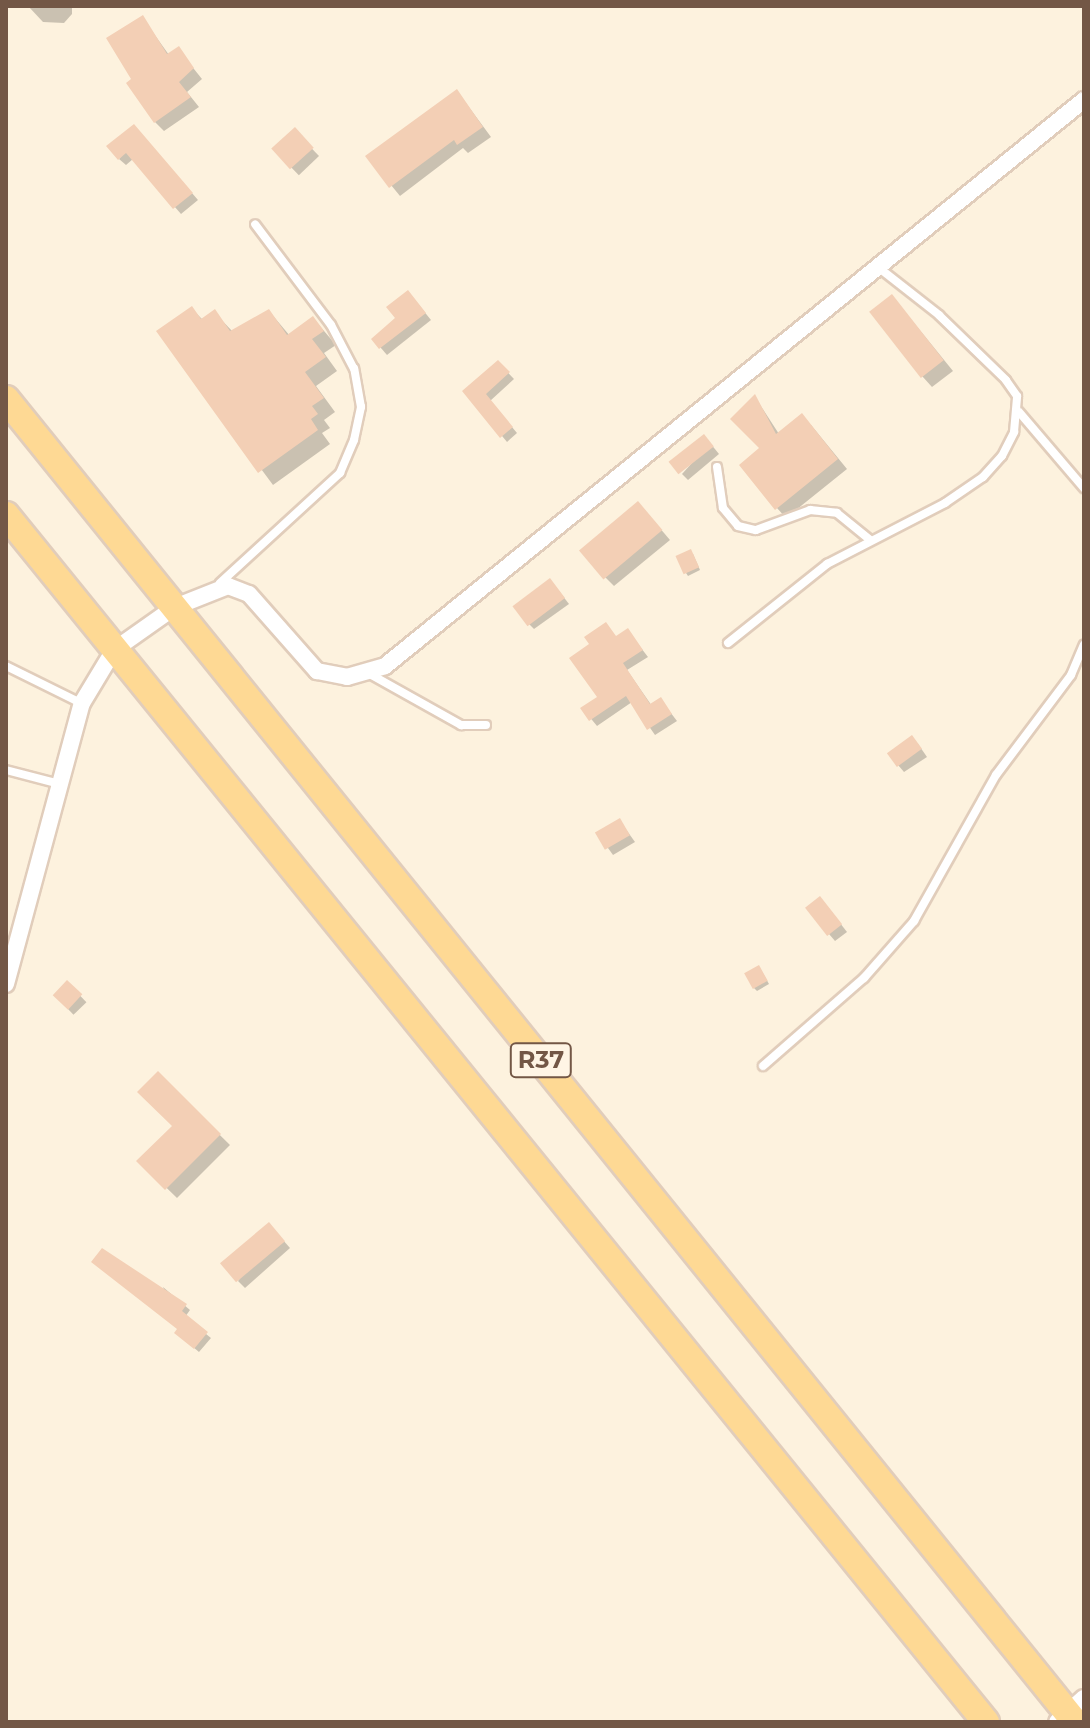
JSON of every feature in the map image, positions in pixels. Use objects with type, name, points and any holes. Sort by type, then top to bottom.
[{"type":"main road","name":"R37","points":[[6,399],[1071,1714]]},
{"type":"main road","name":"R37","points":[[6,515],[986,1722]]},
{"type":"street","points":[[6,984],[82,703],[114,650],[175,607],[217,587],[249,594],[317,671],[347,677],[368,673],[434,629],[1084,100]]},
{"type":"lane","points":[[217,587],[340,473],[354,440],[361,407],[354,369],[331,325],[255,224]]},
{"type":"lane","points":[[728,643],[827,564],[869,539],[945,503],[983,477],[1002,456],[1019,412],[1017,396],[983,354],[878,267]]},
{"type":"lane","points":[[1019,412],[1084,488]]},
{"type":"lane","points":[[717,467],[723,508],[738,526],[756,530],[810,510],[837,513],[869,539]]},
{"type":"lane","points":[[763,1066],[864,978],[914,921],[996,775],[1071,675],[1084,645]]},
{"type":"lane","points":[[6,666],[82,703]]},
{"type":"lane","points":[[368,673],[461,725],[486,725]]},
{"type":"lane","points":[[6,770],[60,784]]},
{"type":"building","points":[[143,15],[167,54],[179,46],[194,68],[179,82],[191,97],[154,123],[126,83],[131,79],[106,38]]},
{"type":"building","points":[[457,89],[483,127],[457,145],[454,140],[389,188],[365,156]]},
{"type":"building","points":[[134,124],[193,193],[173,209],[126,153],[118,160],[106,146]]},
{"type":"building","points":[[295,127],[314,148],[290,169],[271,148]]},
{"type":"building","points":[[408,290],[426,313],[379,349],[371,339],[395,318],[386,307]]},
{"type":"building","points":[[892,294],[944,360],[921,378],[869,312]]},
{"type":"building","points":[[192,306],[201,319],[215,309],[230,331],[269,309],[287,335],[313,316],[324,331],[312,339],[326,357],[305,372],[324,398],[312,406],[318,414],[311,419],[318,430],[258,473],[156,331]]},
{"type":"building","points":[[498,360],[510,372],[486,394],[513,427],[500,438],[462,391]]},
{"type":"building","points":[[755,394],[776,434],[802,413],[838,459],[775,510],[739,465],[759,448],[730,419]]},
{"type":"building","points":[[704,434],[714,447],[678,474],[669,462]]},
{"type":"building","points":[[638,501],[662,530],[603,580],[579,550]]},
{"type":"building","points":[[691,549],[699,567],[684,574],[675,556]]},
{"type":"building","points":[[550,578],[565,598],[528,626],[512,606]]},
{"type":"building","points":[[606,622],[616,636],[628,628],[643,650],[623,663],[650,704],[661,697],[672,714],[647,730],[626,696],[589,721],[580,708],[597,697],[569,658],[589,644],[584,637]]},
{"type":"building","points":[[912,735],[922,749],[897,767],[887,753]]},
{"type":"building","points":[[620,818],[630,835],[605,850],[595,832]]},
{"type":"building","points":[[820,896],[842,924],[827,936],[805,908]]},
{"type":"building","points":[[759,965],[768,981],[753,989],[744,973]]},
{"type":"building","points":[[67,980],[82,994],[68,1010],[53,995]]},
{"type":"building","points":[[158,1071],[221,1134],[165,1190],[136,1161],[172,1126],[137,1092]]},
{"type":"building","points":[[269,1222],[285,1241],[236,1282],[220,1263]]},
{"type":"building","points":[[102,1248],[187,1304],[182,1311],[208,1332],[194,1349],[174,1333],[177,1329],[91,1262]]}]
